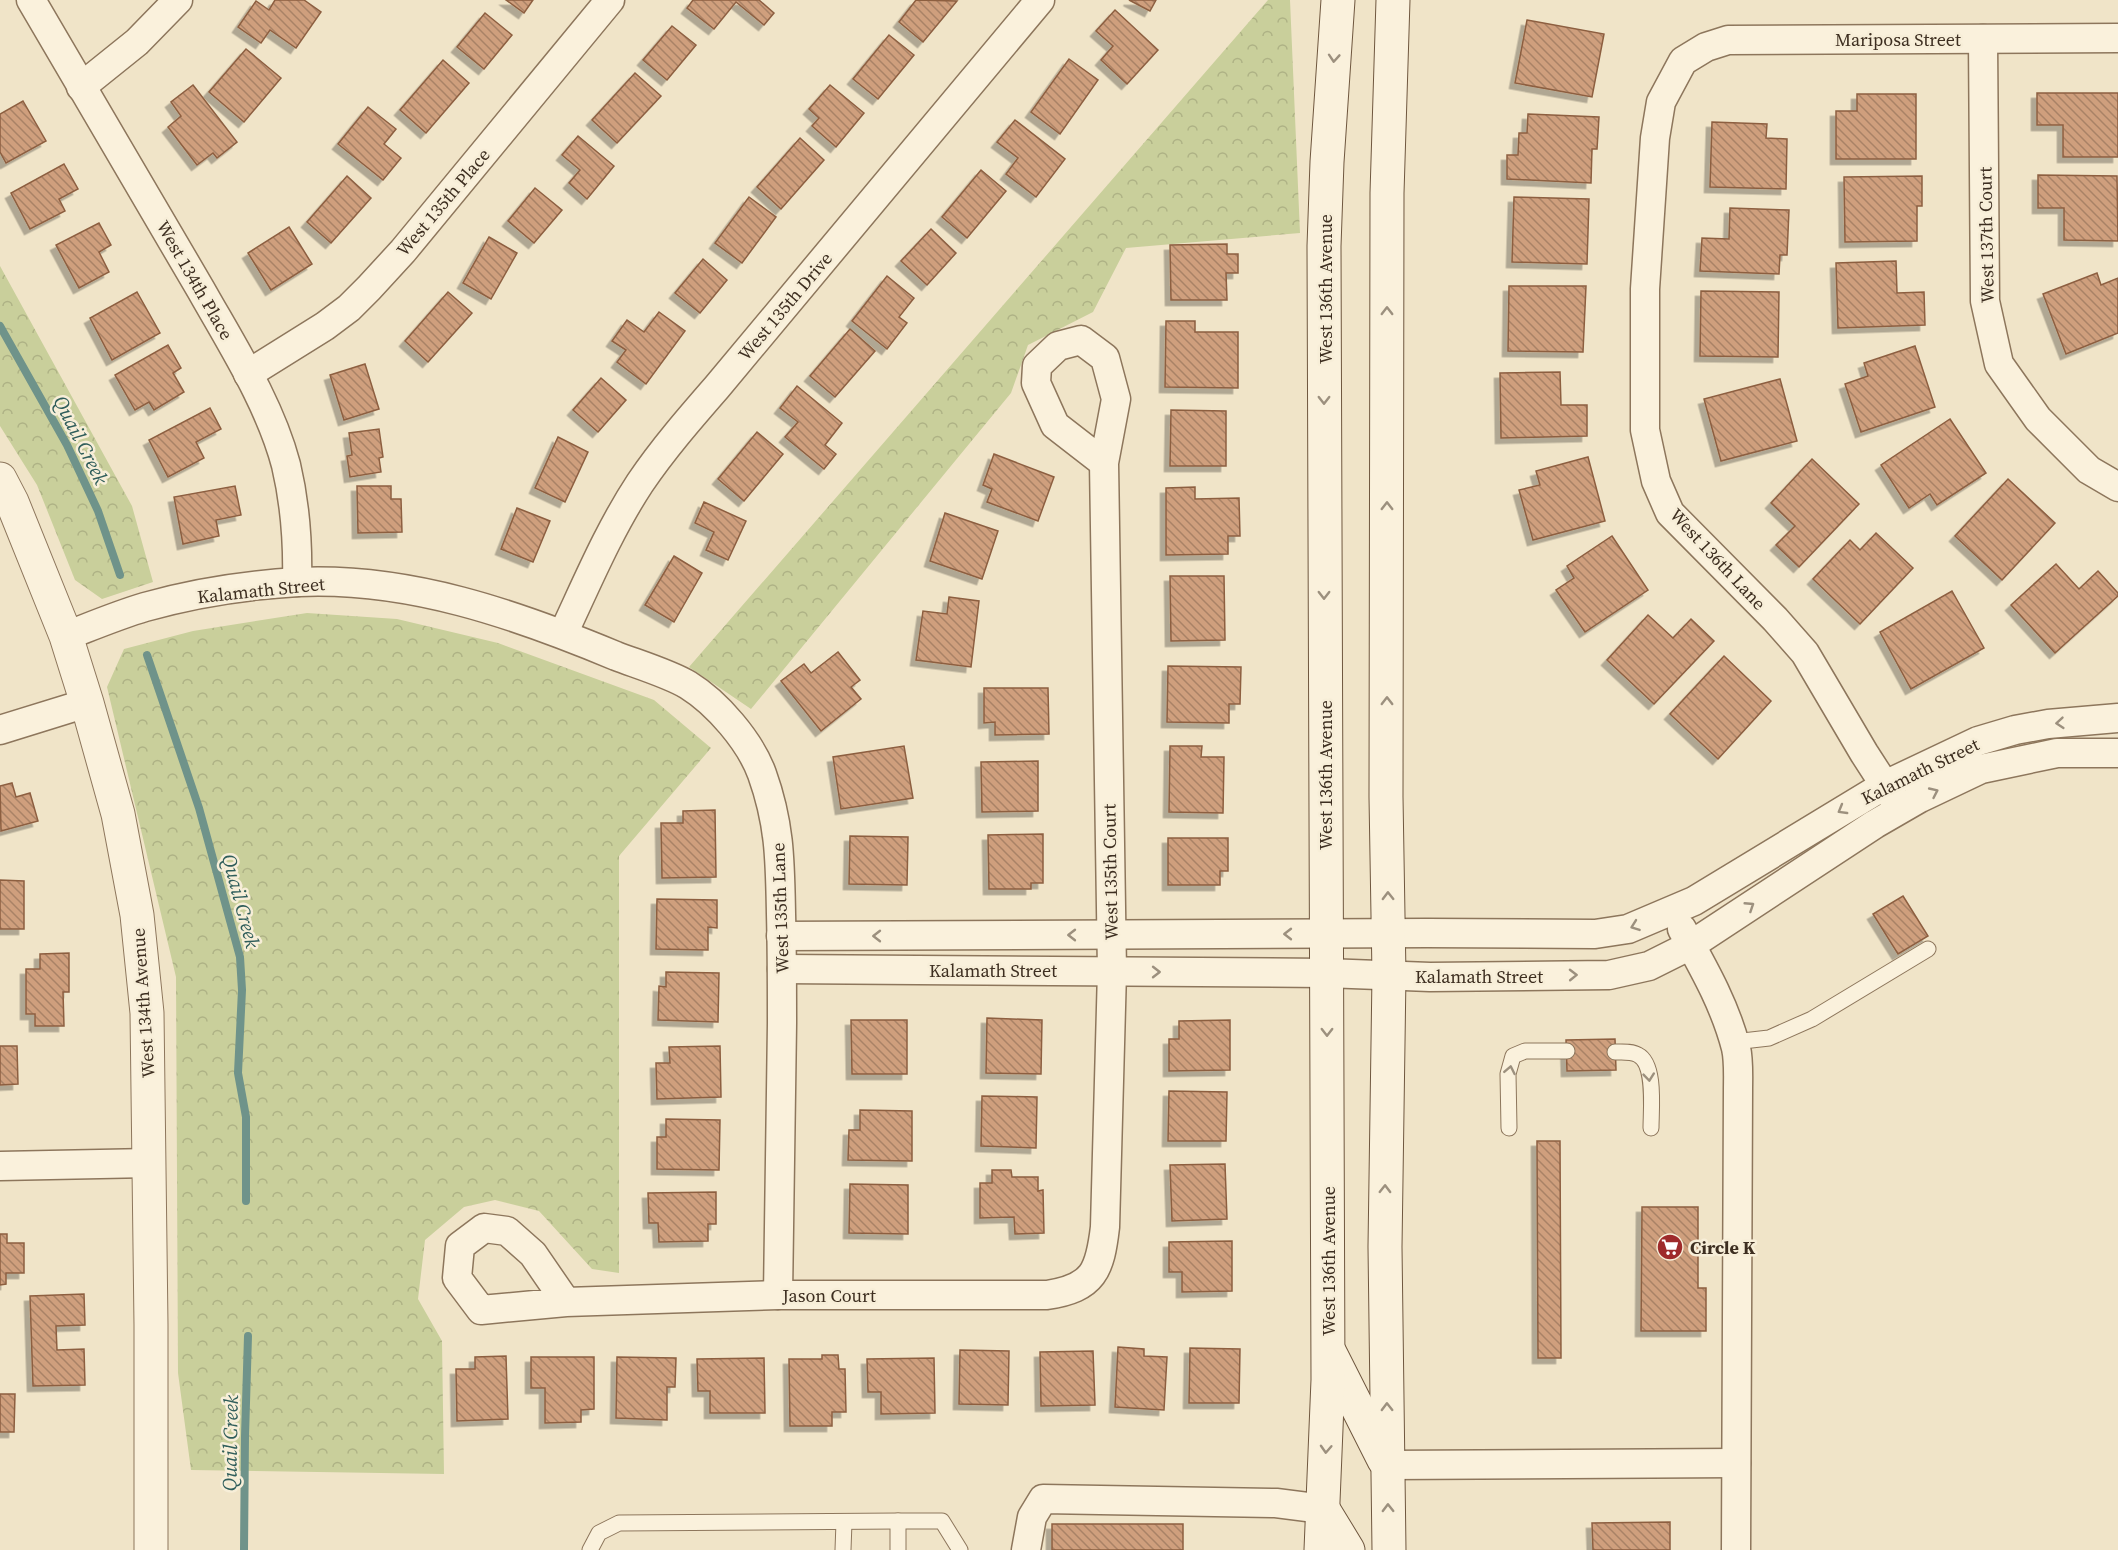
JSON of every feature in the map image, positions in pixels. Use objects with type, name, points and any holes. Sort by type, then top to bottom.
[{"type":"main road","name":"West 136th Avenue","points":[[1321,1550],[1328,1349],[1324,246],[1338,0]]},
{"type":"main road","points":[[1389,1550],[1385,1247],[1389,975],[1387,182],[1393,0]]},
{"type":"main road","name":"West 134th Avenue","points":[[0,479],[12,502],[66,636],[118,814],[137,915],[147,1013],[150,1163],[151,1550]]},
{"type":"main road","points":[[1328,1349],[1387,1465]]},
{"type":"main road","points":[[1323,1509],[1348,1550]]},
{"type":"street","name":"West 134th Place","points":[[31,0],[164,225],[248,374],[278,440],[286,465],[298,552],[297,582]]},
{"type":"street","points":[[81,87],[137,42],[178,0]]},
{"type":"street","name":"West 135th Place","points":[[248,374],[325,326],[369,288],[403,251],[610,0]]},
{"type":"street","name":"West 135th Drive","points":[[563,634],[617,523],[639,485],[672,439],[1040,0]]},
{"type":"street","name":"Mariposa Street","points":[[1683,61],[1706,47],[1728,40],[2118,38]]},
{"type":"street","name":"West 137th Court","points":[[1983,39],[1985,301],[1999,364],[2038,419],[2089,470],[2118,487]]},
{"type":"street","name":"West 136th Lane","points":[[1683,61],[1661,102],[1654,149],[1645,289],[1645,430],[1656,481],[1670,513],[1775,619],[1805,653],[1900,809]]},
{"type":"street","name":"West 135th Court","points":[[1089,1278],[1098,1266],[1105,1227],[1112,971],[1104,463]]},
{"type":"street","name":"Kalamath Street","points":[[66,636],[145,607],[213,592],[297,582],[342,582],[436,594],[563,634]]},
{"type":"street","name":"West 135th Lane","points":[[563,634],[687,685],[728,720],[746,744],[760,770],[776,822],[780,846],[782,969],[778,1295]]},
{"type":"street","points":[[0,730],[87,703]]},
{"type":"street","name":"Kalamath Street","points":[[782,936],[1595,934],[1628,929],[1694,901],[1885,784],[1978,741],[2015,730],[2048,724],[2118,718]]},
{"type":"street","name":"Kalamath Street","points":[[782,969],[1326,973],[1430,977],[1608,975],[1649,966],[1691,945],[1865,830],[1900,809],[1981,769],[2057,753],[2118,753]]},
{"type":"street","points":[[1672,911],[1724,1010],[1737,1050],[1736,1550]]},
{"type":"street","points":[[0,1166],[150,1163]]},
{"type":"street","name":"Jason Court","points":[[566,1302],[778,1295],[1047,1295],[1077,1288],[1089,1278]]},
{"type":"street","points":[[1387,1465],[1736,1463]]},
{"type":"street","points":[[1026,1550],[1032,1517],[1043,1499],[1276,1503],[1323,1509]]},
{"type":"lane","points":[[1734,1042],[1769,1038],[1812,1019],[1928,949]]},
{"type":"lane","points":[[1509,1128],[1508,1074],[1513,1056],[1525,1051],[1567,1052]]},
{"type":"lane","points":[[1615,1052],[1636,1053],[1645,1059],[1650,1076],[1651,1128]]},
{"type":"lane","points":[[898,1521],[898,1550]]},
{"type":"lane","points":[[590,1550],[599,1533],[618,1523],[942,1521],[960,1550]]},
{"type":"lane","points":[[843,1550],[844,1522]]},
{"type":"green space","points":[[1268,0],[1290,0],[1300,233],[1126,248],[1093,312],[1028,345],[1011,393],[751,709],[689,667]]},
{"type":"green space","points":[[0,266],[132,506],[153,582],[102,599],[75,580],[37,485],[0,426]]},
{"type":"green space","points":[[307,613],[397,619],[498,643],[654,700],[711,748],[619,856],[619,1273],[592,1269],[539,1211],[495,1200],[464,1207],[425,1240],[418,1299],[442,1341],[444,1474],[191,1470],[178,1373],[176,977],[107,687],[124,649],[193,631]]},
{"type":"building","points":[[275,0],[304,0],[321,12],[296,48],[270,30],[261,43],[238,27],[256,1],[269,10]]},
{"type":"building","points":[[506,0],[533,0],[524,13]]},
{"type":"building","points":[[693,0],[759,0],[774,13],[764,25],[736,2],[714,29],[687,8]]},
{"type":"building","points":[[916,0],[957,1],[923,42],[899,22]]},
{"type":"building","points":[[1129,0],[1156,0],[1150,11]]},
{"type":"building","points":[[1115,10],[1158,50],[1127,84],[1101,60],[1113,46],[1096,31]]},
{"type":"building","points":[[485,13],[512,35],[484,69],[457,47]]},
{"type":"building","points":[[1527,20],[1604,34],[1592,97],[1515,83]]},
{"type":"building","points":[[672,26],[696,45],[667,80],[643,60]]},
{"type":"building","points":[[889,35],[914,55],[878,99],[853,79]]},
{"type":"building","points":[[246,49],[281,78],[244,122],[209,92]]},
{"type":"building","points":[[1069,59],[1098,80],[1060,134],[1031,112]]},
{"type":"building","points":[[443,60],[469,83],[426,133],[400,110]]},
{"type":"building","points":[[635,73],[661,96],[617,143],[592,120]]},
{"type":"building","points":[[193,85],[237,142],[217,158],[213,153],[197,165],[168,127],[181,116],[171,102]]},
{"type":"building","points":[[830,85],[864,113],[836,147],[812,126],[819,118],[809,109]]},
{"type":"building","points":[[2037,93],[2118,93],[2118,157],[2063,157],[2063,125],[2037,125]]},
{"type":"building","points":[[1857,94],[1916,94],[1916,159],[1836,159],[1836,111],[1857,111]]},
{"type":"building","points":[[23,101],[46,141],[6,163],[0,152],[0,114]]},
{"type":"building","points":[[368,107],[396,129],[384,144],[401,158],[383,180],[338,144]]},
{"type":"building","points":[[1528,114],[1599,117],[1597,149],[1592,149],[1591,183],[1507,179],[1507,155],[1518,155],[1519,133],[1527,133]]},
{"type":"building","points":[[1015,120],[1065,159],[1036,197],[1006,174],[1018,158],[997,142]]},
{"type":"building","points":[[1712,122],[1767,124],[1766,138],[1787,139],[1786,189],[1710,187]]},
{"type":"building","points":[[578,136],[614,166],[587,199],[569,183],[580,170],[562,155]]},
{"type":"building","points":[[800,138],[824,160],[781,209],[757,187]]},
{"type":"building","points":[[64,164],[78,189],[59,199],[65,211],[30,229],[11,193]]},
{"type":"building","points":[[981,170],[1006,191],[967,238],[942,217]]},
{"type":"building","points":[[2038,175],[2117,176],[2118,241],[2064,240],[2064,208],[2038,208]]},
{"type":"building","points":[[347,176],[371,198],[331,243],[307,222]]},
{"type":"building","points":[[1922,176],[1922,206],[1917,206],[1917,241],[1845,242],[1844,177]]},
{"type":"building","points":[[535,188],[562,210],[534,243],[508,221]]},
{"type":"building","points":[[749,197],[776,217],[742,263],[715,243]]},
{"type":"building","points":[[1514,197],[1589,199],[1587,264],[1512,262]]},
{"type":"building","points":[[1730,208],[1789,210],[1787,255],[1780,255],[1779,274],[1700,271],[1702,238],[1729,239]]},
{"type":"building","points":[[99,223],[111,245],[99,252],[109,272],[79,288],[56,245]]},
{"type":"building","points":[[289,227],[312,264],[271,290],[248,253]]},
{"type":"building","points":[[931,229],[956,253],[927,285],[901,261]]},
{"type":"building","points":[[489,237],[517,253],[491,299],[463,283]]},
{"type":"building","points":[[1227,244],[1227,254],[1238,254],[1238,273],[1226,273],[1227,300],[1171,300],[1170,245]]},
{"type":"building","points":[[703,259],[727,280],[700,313],[675,293]]},
{"type":"building","points":[[1896,261],[1897,293],[1924,292],[1925,325],[1838,328],[1836,263]]},
{"type":"building","points":[[2097,273],[2101,285],[2118,278],[2118,333],[2066,354],[2043,294]]},
{"type":"building","points":[[887,276],[914,298],[899,317],[907,323],[887,349],[852,321]]},
{"type":"building","points":[[1509,286],[1586,286],[1583,352],[1508,351]]},
{"type":"building","points":[[1701,291],[1779,292],[1778,357],[1700,356]]},
{"type":"building","points":[[137,292],[160,333],[112,360],[90,318]]},
{"type":"building","points":[[448,292],[472,313],[428,362],[405,341]]},
{"type":"building","points":[[659,312],[685,331],[646,384],[617,362],[626,350],[612,341],[627,320],[644,332]]},
{"type":"building","points":[[1166,321],[1195,321],[1195,332],[1238,332],[1238,388],[1165,387]]},
{"type":"building","points":[[850,329],[875,351],[835,397],[810,376]]},
{"type":"building","points":[[168,345],[181,368],[173,373],[184,392],[154,410],[149,402],[135,410],[115,375]]},
{"type":"building","points":[[1915,346],[1935,407],[1861,432],[1845,384],[1868,376],[1864,363]]},
{"type":"building","points":[[365,364],[379,409],[344,420],[330,375]]},
{"type":"building","points":[[1560,372],[1561,405],[1587,405],[1587,436],[1501,438],[1500,373]]},
{"type":"building","points":[[601,378],[626,400],[598,432],[573,410]]},
{"type":"building","points":[[1780,379],[1797,441],[1721,461],[1704,399]]},
{"type":"building","points":[[797,386],[842,423],[825,445],[836,454],[824,469],[785,437],[798,422],[780,408]]},
{"type":"building","points":[[210,408],[221,429],[196,442],[204,458],[168,477],[149,440]]},
{"type":"building","points":[[1171,410],[1226,411],[1226,466],[1170,466]]},
{"type":"building","points":[[1950,419],[1986,473],[1937,505],[1930,494],[1909,508],[1881,465]]},
{"type":"building","points":[[379,429],[383,457],[379,458],[381,472],[350,477],[347,456],[352,455],[349,433]]},
{"type":"building","points":[[757,432],[783,454],[744,501],[718,479]]},
{"type":"building","points":[[558,437],[588,452],[565,502],[535,488]]},
{"type":"building","points":[[994,454],[1054,477],[1038,521],[987,502],[992,489],[983,485]]},
{"type":"building","points":[[1588,457],[1605,521],[1533,540],[1519,490],[1540,485],[1536,471]]},
{"type":"building","points":[[1812,459],[1859,504],[1799,567],[1776,545],[1795,526],[1771,503]]},
{"type":"building","points":[[2008,479],[2055,523],[2002,580],[1955,536]]},
{"type":"building","points":[[235,486],[241,515],[216,520],[219,536],[183,544],[174,497]]},
{"type":"building","points":[[357,486],[391,486],[391,499],[401,499],[402,532],[358,533]]},
{"type":"building","points":[[1195,487],[1195,499],[1239,498],[1240,536],[1228,536],[1228,554],[1166,555],[1166,488]]},
{"type":"building","points":[[704,502],[746,521],[728,560],[706,550],[714,532],[695,523]]},
{"type":"building","points":[[517,508],[550,521],[533,562],[501,549]]},
{"type":"building","points":[[945,513],[998,531],[982,579],[930,561]]},
{"type":"building","points":[[1876,533],[1913,568],[1860,624],[1813,579],[1850,540],[1860,550]]},
{"type":"building","points":[[1612,536],[1648,590],[1585,632],[1556,590],[1574,578],[1567,566]]},
{"type":"building","points":[[674,556],[702,573],[674,622],[645,605]]},
{"type":"building","points":[[2056,564],[2079,589],[2098,571],[2118,593],[2118,596],[2055,653],[2011,605]]},
{"type":"building","points":[[1170,576],[1224,576],[1225,640],[1171,641]]},
{"type":"building","points":[[1952,591],[1984,648],[1911,689],[1880,632]]},
{"type":"building","points":[[949,597],[979,601],[971,667],[916,660],[923,611],[947,614]]},
{"type":"building","points":[[1648,615],[1673,638],[1691,619],[1714,641],[1654,704],[1607,660]]},
{"type":"building","points":[[838,652],[860,680],[851,687],[861,699],[821,731],[781,681],[804,664],[811,673]]},
{"type":"building","points":[[1724,656],[1771,701],[1718,759],[1670,714]]},
{"type":"building","points":[[1168,666],[1241,667],[1240,704],[1229,704],[1229,723],[1167,722]]},
{"type":"building","points":[[984,688],[1048,688],[1049,734],[995,735],[995,722],[984,723]]},
{"type":"building","points":[[904,746],[913,798],[841,809],[833,757]]},
{"type":"building","points":[[1170,746],[1202,746],[1201,757],[1224,757],[1223,813],[1169,812]]},
{"type":"building","points":[[1038,761],[1038,811],[982,812],[981,762]]},
{"type":"building","points":[[12,783],[16,797],[30,793],[38,821],[1,831],[0,786]]},
{"type":"building","points":[[715,810],[716,877],[662,878],[661,823],[683,823],[683,811]]},
{"type":"building","points":[[1043,834],[1043,883],[1031,883],[1031,889],[989,889],[988,835]]},
{"type":"building","points":[[850,836],[908,837],[907,885],[849,884]]},
{"type":"building","points":[[1168,838],[1228,838],[1228,871],[1220,871],[1220,885],[1168,885]]},
{"type":"building","points":[[0,880],[24,881],[24,929],[0,929]]},
{"type":"building","points":[[1903,896],[1928,936],[1898,954],[1873,914]]},
{"type":"building","points":[[657,899],[717,900],[717,928],[708,927],[708,950],[656,949]]},
{"type":"building","points":[[69,953],[69,992],[63,992],[64,1026],[35,1026],[35,1014],[26,1014],[26,969],[40,969],[40,954]]},
{"type":"building","points":[[666,972],[719,973],[718,1022],[658,1020],[659,986],[666,987]]},
{"type":"building","points":[[987,1018],[1042,1020],[1041,1074],[986,1073]]},
{"type":"building","points":[[851,1020],[907,1020],[907,1074],[852,1074]]},
{"type":"building","points":[[1230,1020],[1230,1070],[1169,1071],[1169,1039],[1179,1039],[1179,1021]]},
{"type":"building","points":[[1615,1039],[1616,1070],[1567,1071],[1566,1040]]},
{"type":"building","points":[[0,1046],[17,1046],[18,1084],[0,1085]]},
{"type":"building","points":[[720,1046],[721,1097],[657,1099],[656,1063],[670,1063],[669,1047]]},
{"type":"building","points":[[1169,1091],[1227,1092],[1226,1141],[1168,1141]]},
{"type":"building","points":[[982,1096],[1037,1097],[1036,1148],[981,1146]]},
{"type":"building","points":[[860,1110],[912,1111],[912,1161],[848,1160],[849,1130],[860,1130]]},
{"type":"building","points":[[666,1119],[720,1120],[719,1170],[657,1169],[657,1137],[666,1137]]},
{"type":"building","points":[[1537,1141],[1560,1141],[1561,1358],[1538,1358]]},
{"type":"building","points":[[1225,1164],[1227,1219],[1172,1221],[1170,1165]]},
{"type":"building","points":[[992,1170],[1011,1170],[1012,1177],[1038,1177],[1038,1191],[1043,1190],[1044,1233],[1015,1234],[1014,1217],[980,1218],[980,1183],[992,1183]]},
{"type":"building","points":[[850,1184],[908,1185],[908,1234],[849,1233]]},
{"type":"building","points":[[716,1192],[716,1224],[708,1224],[708,1241],[659,1242],[658,1223],[649,1223],[648,1193]]},
{"type":"building","name":"Circle K","points":[[1642,1207],[1698,1207],[1698,1288],[1706,1288],[1706,1331],[1641,1331]]},
{"type":"building","points":[[0,1234],[7,1234],[7,1243],[24,1243],[24,1273],[6,1273],[6,1284],[0,1285]]},
{"type":"building","points":[[1232,1241],[1232,1291],[1182,1292],[1182,1272],[1169,1272],[1169,1242]]},
{"type":"building","points":[[84,1294],[85,1325],[56,1326],[57,1350],[84,1349],[85,1385],[33,1386],[30,1296]]},
{"type":"building","points":[[1118,1347],[1144,1349],[1144,1356],[1167,1357],[1164,1410],[1115,1407]]},
{"type":"building","points":[[1190,1348],[1240,1349],[1239,1403],[1189,1403]]},
{"type":"building","points":[[960,1350],[1009,1351],[1008,1405],[959,1404]]},
{"type":"building","points":[[1093,1351],[1095,1405],[1041,1406],[1040,1352]]},
{"type":"building","points":[[822,1355],[838,1355],[839,1369],[845,1369],[846,1412],[832,1412],[832,1426],[790,1426],[789,1359],[822,1359]]},
{"type":"building","points":[[506,1356],[508,1419],[457,1421],[456,1369],[475,1369],[475,1357]]},
{"type":"building","points":[[531,1357],[594,1357],[594,1409],[581,1410],[581,1422],[545,1423],[545,1388],[531,1388]]},
{"type":"building","points":[[617,1357],[676,1358],[675,1387],[667,1387],[667,1420],[616,1418]]},
{"type":"building","points":[[764,1358],[765,1413],[710,1413],[710,1391],[698,1391],[697,1359]]},
{"type":"building","points":[[934,1358],[935,1413],[881,1414],[881,1392],[868,1392],[867,1359]]},
{"type":"building","points":[[0,1394],[15,1394],[14,1432],[0,1432]]},
{"type":"building","points":[[1670,1522],[1670,1550],[1593,1550],[1592,1523]]},
{"type":"building","points":[[1052,1524],[1183,1524],[1183,1550],[1052,1550]]},
{"type":"waterway","name":"Quail Creek","points":[[0,326],[67,445],[98,511],[120,575]]},
{"type":"waterway","name":"Quail Creek","points":[[147,655],[199,808],[240,957],[242,990],[238,1073],[246,1117],[246,1201]]},
{"type":"waterway","name":"Quail Creek","points":[[244,1550],[248,1336]]},
{"type":"place","name":"Circle K","points":[[1670,1247]]}]
